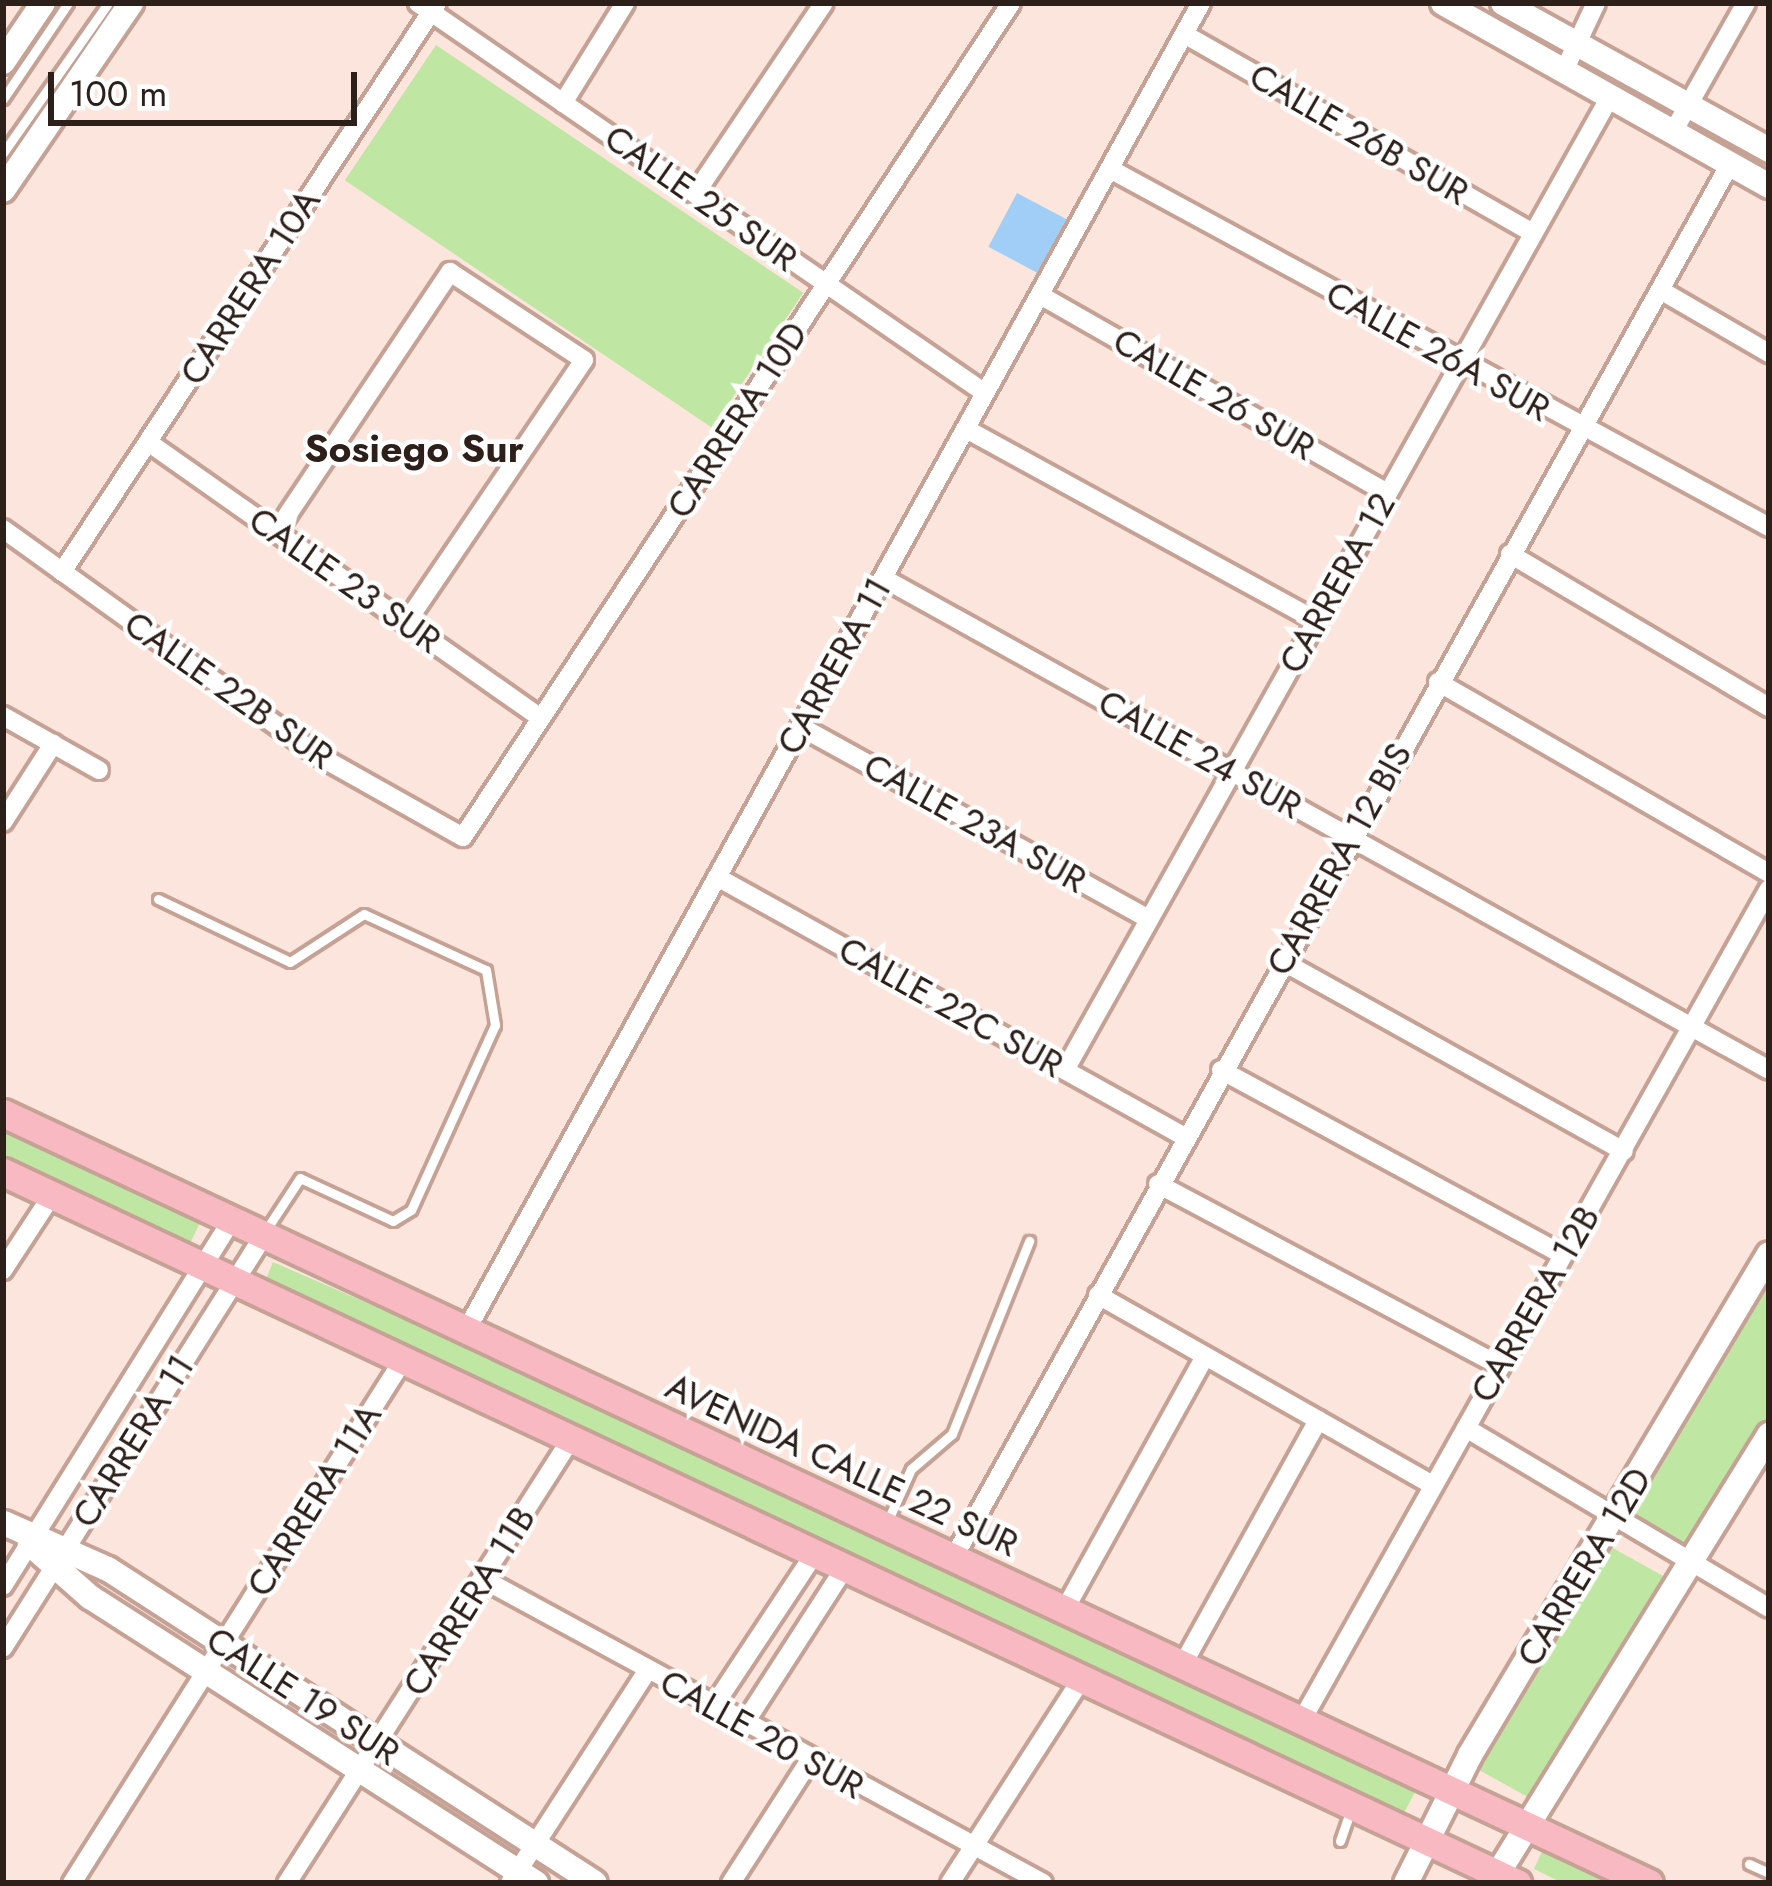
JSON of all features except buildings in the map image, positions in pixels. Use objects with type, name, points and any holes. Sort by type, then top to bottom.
[{"type":"main road","name":"AVENIDA CALLE 22 SUR","points":[[3,1113],[1649,1883]]},
{"type":"main road","points":[[3,1172],[1353,1805],[1502,1880]]},
{"type":"street","points":[[8,45],[43,3]]},
{"type":"street","points":[[3,190],[130,3]]},
{"type":"street","points":[[563,103],[626,3]]},
{"type":"street","points":[[695,194],[824,3]]},
{"type":"street","name":"CARRERA 10D","points":[[463,837],[1011,3]]},
{"type":"street","name":"CARRERA 11","points":[[467,1329],[1202,3]]},
{"type":"street","points":[[1444,3],[1769,186]]},
{"type":"street","points":[[1503,3],[1769,150]]},
{"type":"street","points":[[1564,71],[1596,3]]},
{"type":"street","points":[[1673,132],[1746,3]]},
{"type":"street","name":"CALLE 25 SUR","points":[[429,6],[986,393]]},
{"type":"street","name":"CARRERA 10A","points":[[62,572],[429,6]]},
{"type":"street","name":"CALLE 26B SUR","points":[[1184,34],[1533,233]]},
{"type":"street","name":"CARRERA 12","points":[[1065,1070],[1610,97]]},
{"type":"street","name":"CARRERA 12 BIS","points":[[954,1557],[1221,1070],[1730,164]]},
{"type":"street","name":"CALLE 26A SUR","points":[[1110,169],[1580,430],[1769,527]]},
{"type":"street","points":[[276,532],[450,272],[584,360],[406,623]]},
{"type":"street","points":[[1662,291],[1769,353]]},
{"type":"street","name":"CALLE 26 SUR","points":[[1040,295],[1388,494]]},
{"type":"street","points":[[966,428],[1316,621]]},
{"type":"street","name":"CALLE 23 SUR","points":[[148,442],[542,718]]},
{"type":"street","name":"CALLE 22B SUR","points":[[3,530],[319,756],[463,837]]},
{"type":"street","points":[[1510,554],[1769,707]]},
{"type":"street","name":"CALLE 24 SUR","points":[[883,578],[1769,1070]]},
{"type":"street","points":[[1438,682],[1769,873]]},
{"type":"street","points":[[3,716],[99,770]]},
{"type":"street","name":"CALLE 23A SUR","points":[[801,727],[1149,920]]},
{"type":"street","points":[[3,822],[53,744]]},
{"type":"street","name":"CALLE 22C SUR","points":[[718,877],[1185,1137]]},
{"type":"street","name":"CARRERA 12B","points":[[1302,1720],[1466,1428],[1494,1363],[1624,1151],[1769,889]]},
{"type":"street","points":[[1282,961],[1624,1151]]},
{"type":"street","points":[[1221,1070],[1562,1254]]},
{"type":"street","points":[[1158,1184],[1494,1363]]},
{"type":"street","points":[[3,1270],[52,1195]]},
{"type":"street","name":"CARRERA 11","points":[[3,1586],[232,1220]]},
{"type":"street","name":"CARRERA 11","points":[[3,1648],[264,1234]]},
{"type":"street","name":"CARRERA 12D","points":[[1406,1883],[1452,1791],[1769,1254]]},
{"type":"street","points":[[1098,1295],[1432,1485]]},
{"type":"street","points":[[1065,1609],[1205,1356]]},
{"type":"street","name":"CARRERA 11A","points":[[72,1883],[403,1360]]},
{"type":"street","points":[[1183,1664],[1318,1420]]},
{"type":"street","points":[[1466,1428],[1769,1608]]},
{"type":"street","points":[[1502,1880],[1529,1828],[1769,1435]]},
{"type":"street","name":"CARRERA 11B","points":[[287,1883],[571,1439]]},
{"type":"street","name":"CALLE 19 SUR","points":[[4,1522],[60,1558],[223,1644],[595,1883]]},
{"type":"street","points":[[713,1706],[815,1553]]},
{"type":"street","name":"CALLE 19 SUR","points":[[60,1558],[206,1671],[521,1879]]},
{"type":"street","points":[[744,1724],[845,1567]]},
{"type":"street","name":"CALLE 20 SUR","points":[[484,1579],[1043,1883]]},
{"type":"street","points":[[521,1879],[535,1845],[648,1670]]},
{"type":"street","points":[[950,1883],[1082,1678]]},
{"type":"street","points":[[731,1883],[810,1760]]},
{"type":"lane","points":[[3,99],[68,3]]},
{"type":"lane","points":[[3,152],[108,3]]},
{"type":"lane","points":[[158,899],[290,962],[364,914],[486,970],[495,1025],[411,1210],[393,1221],[300,1178],[264,1234]]},
{"type":"lane","points":[[886,1525],[911,1469],[952,1434],[1029,1241]]},
{"type":"lane","points":[[1340,1841],[1353,1805]]},
{"type":"lane","points":[[1749,1864],[1769,1873]]},
{"type":"green space","points":[[436,45],[803,293],[712,428],[345,180]]},
{"type":"green space","points":[[3,1129],[201,1221],[189,1246],[3,1159]]},
{"type":"green space","points":[[273,1262],[427,1329],[1415,1792],[1404,1813],[266,1279]]},
{"type":"green space","points":[[1769,1266],[1769,1421],[1695,1556],[1627,1511]]},
{"type":"green space","points":[[1602,1542],[1664,1576],[1539,1803],[1476,1769]]},
{"type":"green space","points":[[1543,1849],[1615,1883],[1563,1883],[1534,1869]]},
{"type":"water","points":[[1017,193],[1072,222],[1043,276],[988,247]]},
{"type":"district","name":"Sosiego Sur","points":[[414,449]]}]
